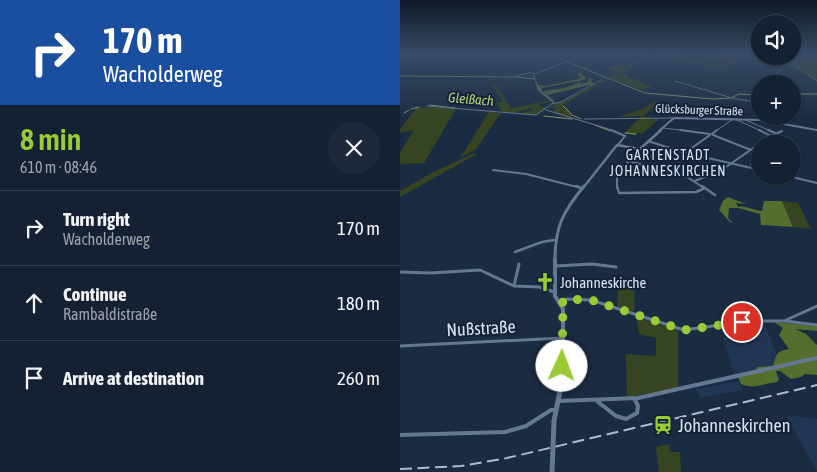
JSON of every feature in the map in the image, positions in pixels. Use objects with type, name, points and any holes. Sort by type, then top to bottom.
[{"type":"street","points":[[513,77],[521,75]]},
{"type":"street","points":[[535,75],[538,87],[555,104]]},
{"type":"street","points":[[426,106],[534,115],[601,80]]},
{"type":"street","points":[[675,81],[731,98],[751,101]]},
{"type":"street","points":[[546,110],[625,134],[565,211],[554,238],[554,292],[555,298],[563,309],[563,338],[562,380],[556,410],[552,472]]},
{"type":"street","name":"Glücksburger Straße","points":[[580,119],[643,117],[751,120]]},
{"type":"street","points":[[674,118],[648,141],[617,174],[617,191],[619,193],[696,192],[705,188]]},
{"type":"street","points":[[686,152],[734,119],[768,135]]},
{"type":"street","points":[[740,122],[745,120],[775,134],[782,131]]},
{"type":"street","name":"Glücksburger Straße","points":[[793,125],[817,130]]},
{"type":"street","points":[[663,128],[711,134],[751,150]]},
{"type":"street","points":[[648,141],[751,168]]},
{"type":"street","points":[[618,145],[639,150]]},
{"type":"street","points":[[696,181],[731,163],[751,150]]},
{"type":"street","points":[[629,160],[687,177],[696,181],[715,195]]},
{"type":"street","points":[[493,170],[526,174],[582,188]]},
{"type":"street","points":[[801,179],[817,183]]},
{"type":"street","points":[[515,252],[554,238]]},
{"type":"street","points":[[514,286],[520,264]]},
{"type":"street","points":[[554,266],[592,264],[616,267]]},
{"type":"street","points":[[400,272],[431,274],[480,270],[514,286],[540,287],[554,292]]},
{"type":"street","points":[[561,304],[566,299],[584,299],[684,330],[736,322],[785,321],[817,326]]},
{"type":"street","points":[[785,321],[817,306]]},
{"type":"street","name":"Nußstraße","points":[[400,346],[563,338]]},
{"type":"street","points":[[558,401],[634,398],[817,358]]},
{"type":"street","points":[[596,401],[616,416],[626,419],[637,413],[638,406],[634,398]]},
{"type":"street","points":[[400,435],[505,432],[526,426],[551,410],[556,410]]},
{"type":"shaded area","points":[[764,322],[781,365],[734,376],[720,325]]},
{"type":"shaded area","points":[[738,381],[742,390],[700,398],[696,389]]},
{"type":"shaded area","points":[[786,415],[817,419],[817,471],[798,437]]},
{"type":"green space","points":[[578,75],[582,75],[587,79],[542,88],[541,91],[538,85],[545,86],[581,78]]},
{"type":"green space","points":[[612,75],[626,75],[653,87],[641,90],[609,77]]},
{"type":"green space","points":[[808,75],[817,75],[817,80]]},
{"type":"green space","points":[[589,78],[593,79],[591,81],[594,84],[547,95],[543,91],[565,88],[580,82],[581,84],[588,82]]},
{"type":"green space","points":[[607,78],[609,79],[563,105],[567,107],[573,116],[569,117],[552,112],[555,110],[555,107],[546,110],[554,105],[553,101],[560,103]]},
{"type":"green space","points":[[495,84],[511,108],[550,100],[551,102],[539,104],[541,107],[547,107],[537,115],[518,114],[533,110],[531,108],[514,113],[502,112],[496,103],[503,101],[492,85]]},
{"type":"green space","points":[[654,102],[658,103],[643,116],[652,118],[647,124],[653,118],[659,119],[642,134],[637,132],[636,135],[624,133],[642,116],[618,117],[643,109]]},
{"type":"green space","points":[[416,108],[456,109],[424,163],[400,164],[400,153],[413,131],[400,132],[400,130]]},
{"type":"green space","points":[[489,112],[501,113],[476,149],[460,158]]},
{"type":"green space","points":[[475,153],[477,154],[400,197],[400,191],[437,170]]},
{"type":"green space","points":[[728,197],[746,204],[736,203],[738,207],[762,211],[764,201],[782,201],[793,227],[761,225],[760,214],[738,208],[729,208],[728,218],[733,223],[730,222],[719,210],[723,201]]},
{"type":"green space","points":[[782,201],[798,203],[811,229],[793,227]]},
{"type":"green space","points":[[635,277],[634,312],[617,306],[618,288]]},
{"type":"green space","points":[[636,317],[678,330],[678,389],[627,397],[626,354],[656,356],[656,338],[639,334]]},
{"type":"green space","points":[[774,322],[817,326],[817,331],[795,329],[806,334],[817,345],[817,375],[805,374],[791,379],[780,371],[776,371],[779,380],[777,382],[755,386],[741,384],[738,377],[756,370],[757,367],[773,366],[777,354],[789,349],[779,335],[783,328]]},
{"type":"green space","points":[[669,444],[670,452],[680,452],[681,472],[659,472],[656,447]]},
{"type":"waterway","points":[[600,75],[645,93],[713,99],[731,98],[739,94],[751,95]]},
{"type":"waterway","points":[[400,76],[513,77]]},
{"type":"waterway","points":[[515,77],[535,79]]},
{"type":"waterway","points":[[536,83],[540,91]]},
{"type":"waterway","points":[[540,92],[552,101]]},
{"type":"waterway","points":[[801,94],[817,94]]},
{"type":"waterway","name":"Gleißach","points":[[429,105],[455,108]]},
{"type":"waterway","points":[[563,106],[572,115],[581,119]]},
{"type":"waterway","name":"Gleißach","points":[[411,109],[419,107]]},
{"type":"waterway","name":"Gleißach","points":[[404,113],[409,110]]},
{"type":"waterway","name":"Gleißach","points":[[544,116],[572,119]]},
{"type":"waterway","name":"Gleißach","points":[[595,125],[610,131]]},
{"type":"waterway","name":"Gleißach","points":[[625,133],[636,134]]},
{"type":"railway","points":[[400,469],[461,466],[507,458],[817,385]]},
{"type":"place","name":"Johanneskirche","points":[[545,282]]},
{"type":"place","name":"Johanneskirchen","points":[[663,425]]},
{"type":"district","name":"GARTENSTADT JOHANNESKIRCHEN","points":[[668,164]]},
{"type":"route","points":[[562,366],[563,309],[561,304],[566,299],[591,300],[684,330],[742,322]]}]
